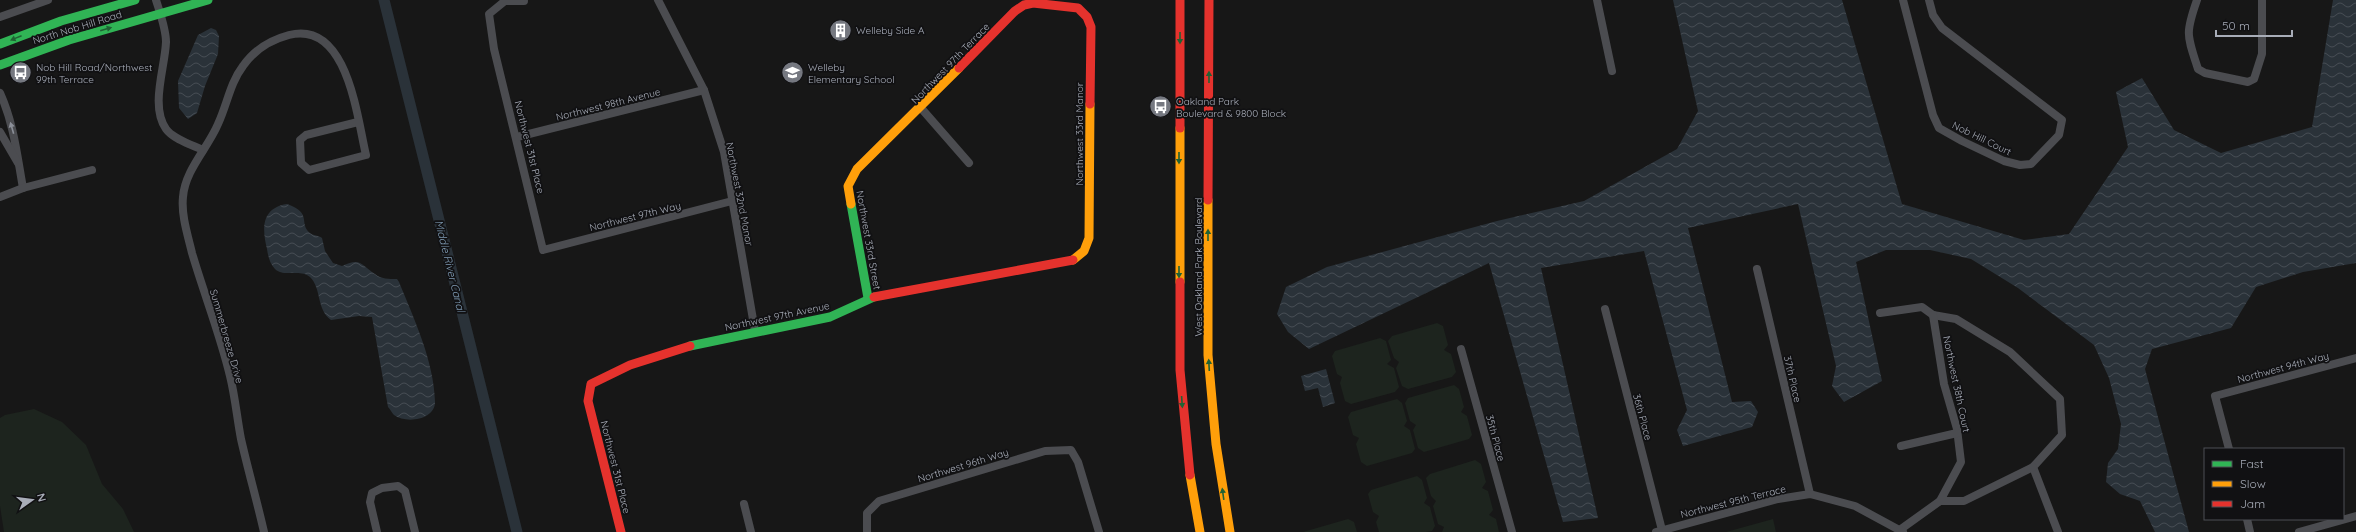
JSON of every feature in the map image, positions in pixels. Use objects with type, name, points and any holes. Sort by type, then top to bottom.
[{"type":"main road","name":"North Nob Hill Road","points":[[0,44],[61,21],[135,0]]},
{"type":"main road","name":"North Nob Hill Road","points":[[0,66],[69,40],[208,0]]},
{"type":"main road","name":"West Oakland Park Boulevard","points":[[1180,0],[1180,370],[1191,487],[1200,532]]},
{"type":"main road","name":"West Oakland Park Boulevard","points":[[1209,0],[1208,355],[1216,444],[1230,532]]},
{"type":"main road","name":"Northwest 97th Terrace","points":[[848,186],[858,169],[921,108],[1015,11],[1024,5],[1033,3],[1078,8],[1087,17]]},
{"type":"main road","name":"Northwest 33rd Manor","points":[[1084,251],[1089,238],[1091,27],[1087,17]]},
{"type":"main road","name":"Northwest 33rd Street","points":[[848,186],[868,298]]},
{"type":"main road","name":"Northwest 97th Avenue","points":[[591,384],[616,370],[653,357],[755,331],[830,317],[844,312],[868,298],[1072,261],[1084,251]]},
{"type":"main road","name":"Northwest 31st Place","points":[[591,384],[588,401],[621,532]]},
{"type":"street","points":[[0,18],[48,0]]},
{"type":"street","points":[[156,0],[166,40],[158,103],[161,118],[166,130],[181,140],[203,150]]},
{"type":"street","name":"Northwest 32nd Manor","points":[[658,0],[704,90],[724,152],[755,331]]},
{"type":"street","points":[[1596,0],[1612,71]]},
{"type":"street","name":"Nob Hill Court","points":[[1903,0],[1931,109],[1939,128],[2004,161],[2020,165],[2031,164],[2059,135],[2062,120],[1942,28],[1933,15],[1929,0]]},
{"type":"street","points":[[2197,0],[2187,37],[2198,69],[2205,73],[2248,82],[2254,80],[2262,54],[2262,0]]},
{"type":"street","name":"Northwest 31st Place","points":[[524,1],[506,1],[489,14],[494,49],[517,137],[543,250]]},
{"type":"street","name":"Summerbreeze Drive","points":[[264,532],[241,438],[230,376],[187,234],[182,197],[188,177],[218,125],[228,94],[243,66],[261,46],[274,39],[297,33],[317,37],[334,51],[341,62],[351,88],[366,155],[309,170],[301,163],[300,140],[306,135],[358,122]]},
{"type":"street","name":"Northwest 98th Avenue","points":[[517,137],[704,90]]},
{"type":"street","points":[[0,93],[6,107],[17,144],[23,188]]},
{"type":"street","points":[[921,108],[969,163]]},
{"type":"street","points":[[0,132],[19,164]]},
{"type":"street","points":[[0,197],[23,188],[92,170]]},
{"type":"street","name":"Northwest 97th Way","points":[[543,250],[732,201]]},
{"type":"street","name":"37th Place","points":[[1756,270],[1810,494]]},
{"type":"street","points":[[1880,313],[1922,307],[1933,315],[1956,319],[2010,352],[2060,399],[2062,435],[2033,467],[1964,501],[1940,501],[1902,531]]},
{"type":"street","name":"36th Place","points":[[1605,309],[1659,531]]},
{"type":"street","name":"Northwest 38th Court","points":[[1933,315],[1944,384],[1957,433],[1961,462],[1940,501]]},
{"type":"street","name":"35th Place","points":[[1461,349],[1512,532]]},
{"type":"street","name":"Northwest 94th Way","points":[[2229,448],[2215,396],[2356,358]]},
{"type":"street","points":[[1901,446],[1957,433]]},
{"type":"street","name":"Northwest 96th Way","points":[[867,532],[867,512],[879,501],[1045,451],[1071,450],[1078,462],[1099,532]]},
{"type":"street","points":[[2033,467],[2058,532]]},
{"type":"street","points":[[377,532],[370,502],[372,494],[382,488],[398,486],[405,491],[414,532]]},
{"type":"street","name":"Northwest 95th Terrace","points":[[1659,531],[1778,499],[1810,494],[1855,506],[1902,531]]},
{"type":"street","points":[[744,504],[751,532]]},
{"type":"street","points":[[2344,519],[2356,516]]},
{"type":"street","points":[[2247,520],[2250,532]]},
{"type":"street","points":[[2299,532],[2342,520]]},
{"type":"shaded area","points":[[1437,323],[1443,326],[1448,345],[1444,350],[1451,354],[1456,372],[1452,377],[1408,389],[1402,386],[1396,368],[1399,362],[1394,358],[1388,341],[1392,336]]},
{"type":"shaded area","points":[[1380,338],[1386,341],[1391,360],[1387,364],[1394,368],[1399,387],[1395,392],[1351,404],[1345,401],[1340,383],[1342,377],[1337,374],[1332,356],[1335,351]]},
{"type":"shaded area","points":[[1454,385],[1459,389],[1464,407],[1461,412],[1467,416],[1472,435],[1469,439],[1424,452],[1418,448],[1413,430],[1416,425],[1410,421],[1405,403],[1408,398]]},
{"type":"shaded area","points":[[1397,399],[1402,403],[1407,421],[1404,426],[1410,430],[1415,449],[1412,453],[1367,466],[1361,462],[1356,444],[1359,438],[1353,435],[1348,417],[1351,412]]},
{"type":"shaded area","points":[[34,409],[62,422],[86,445],[102,484],[123,509],[134,532],[4,532],[0,506],[0,418],[5,415]]},
{"type":"shaded area","points":[[1475,460],[1481,464],[1486,482],[1482,488],[1488,491],[1493,510],[1489,515],[1496,519],[1499,532],[1442,532],[1444,527],[1438,524],[1433,506],[1436,501],[1431,496],[1426,478],[1430,474]]},
{"type":"shaded area","points":[[1417,476],[1422,480],[1427,498],[1424,503],[1430,507],[1435,526],[1432,531],[1379,532],[1376,522],[1379,516],[1373,512],[1368,494],[1371,490]]},
{"type":"shaded area","points":[[1348,519],[1354,522],[1357,532],[1303,532]]},
{"type":"shaded area","points":[[1773,519],[1776,532],[1726,532]]},
{"type":"water","points":[[1673,0],[1842,0],[1902,204],[2024,240],[2069,234],[2128,147],[2116,92],[2142,78],[2174,130],[2221,153],[2312,127],[2333,0],[2356,0],[2356,263],[2303,272],[2256,287],[2231,328],[2152,349],[2145,369],[2189,532],[2155,532],[2140,501],[2120,494],[2106,482],[2108,463],[2118,449],[2121,424],[2109,378],[2094,345],[2018,288],[1971,259],[1930,250],[1886,250],[1856,262],[1882,381],[1844,402],[1832,386],[1836,366],[1798,204],[1688,228],[1732,402],[1751,401],[1758,412],[1752,427],[1683,446],[1677,430],[1687,410],[1644,251],[1541,268],[1598,518],[1563,522],[1489,263],[1309,349],[1288,332],[1277,314],[1286,287],[1327,267],[1497,221],[1584,201],[1677,149],[1698,111]]},
{"type":"water","points":[[211,28],[216,30],[219,36],[218,54],[205,86],[197,113],[188,119],[179,108],[178,81],[198,35]]},
{"type":"water","points":[[287,204],[295,207],[303,214],[305,226],[310,233],[322,238],[325,251],[333,263],[342,266],[348,263],[357,262],[377,276],[388,279],[397,279],[417,325],[431,371],[435,402],[434,408],[430,413],[419,419],[405,419],[394,415],[388,407],[372,317],[359,316],[331,320],[323,310],[316,287],[310,277],[302,273],[279,272],[272,265],[265,241],[265,220],[272,210],[278,206]]},
{"type":"water","points":[[1326,369],[1335,403],[1323,407],[1318,388],[1305,391],[1301,376]]},
{"type":"waterway","name":"Middle River Canal","points":[[384,0],[517,532]]},
{"type":"traffic: fast","points":[[0,44],[61,21],[135,0]]},
{"type":"traffic: fast","points":[[0,65],[69,40],[208,0]]},
{"type":"traffic: fast","points":[[851,204],[868,298]]},
{"type":"traffic: fast","points":[[690,346],[830,317],[874,297]]},
{"type":"traffic: slow","points":[[851,204],[848,186],[857,169],[959,68]]},
{"type":"traffic: slow","points":[[1073,260],[1084,251],[1089,238],[1090,104]]},
{"type":"traffic: slow","points":[[1180,128],[1180,282]]},
{"type":"traffic: slow","points":[[1208,200],[1208,355],[1216,444],[1230,532]]},
{"type":"traffic: slow","points":[[1190,475],[1200,532]]},
{"type":"traffic: jam","points":[[1180,0],[1180,128]]},
{"type":"traffic: jam","points":[[1208,200],[1209,0]]},
{"type":"traffic: jam","points":[[959,68],[1015,11],[1024,5],[1033,3],[1078,8],[1087,17],[1091,27],[1090,104]]},
{"type":"traffic: jam","points":[[874,297],[1073,260]]},
{"type":"traffic: jam","points":[[1180,282],[1180,370],[1190,475]]},
{"type":"traffic: jam","points":[[621,532],[588,401],[591,384],[630,365],[690,346]]},
{"type":"place","name":"Welleby Side A","points":[[840,30]]},
{"type":"place","name":"Nob Hill Road/Northwest 99th Terrace","points":[[20,73]]},
{"type":"place","name":"Welleby Elementary School","points":[[792,73]]},
{"type":"place","name":"Oakland Park Boulevard & 9800 Block","points":[[1161,107]]}]
